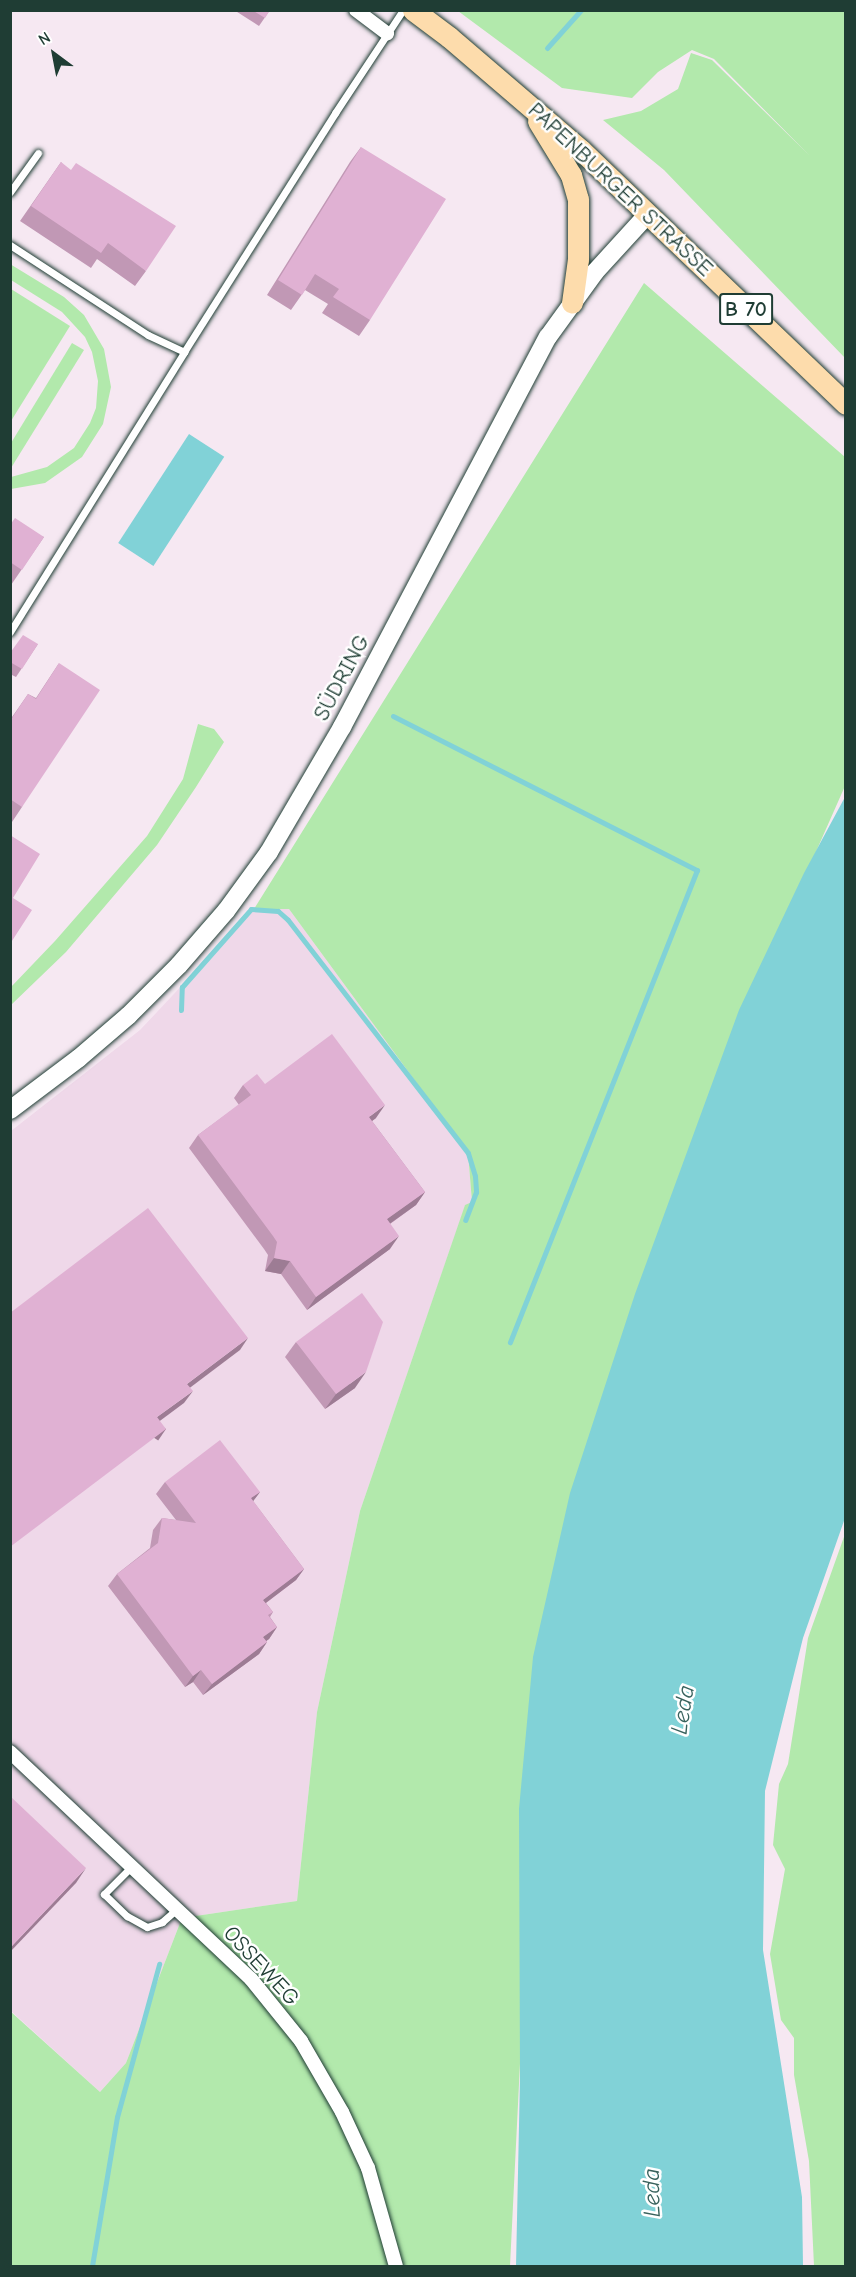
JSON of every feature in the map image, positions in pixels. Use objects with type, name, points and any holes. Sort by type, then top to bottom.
[{"type":"main road","name":"PAPENBURGER STRASSE","points":[[412,10],[449,36],[581,150],[846,404]]},
{"type":"main road","points":[[527,103],[571,175],[578,199],[578,259],[572,303]]},
{"type":"main road","name":"SÜDRING","points":[[10,1110],[79,1058],[128,1016],[179,965],[225,911],[269,852],[342,727],[465,499],[532,366],[572,303],[622,239],[647,215]]},
{"type":"street","points":[[356,10],[387,33]]},
{"type":"street","name":"OSSEWEG","points":[[10,1752],[130,1868],[251,1979],[302,2041],[342,2112],[368,2168],[396,2266]]},
{"type":"lane","points":[[10,632],[184,352],[403,10]]},
{"type":"lane","points":[[10,192],[38,153]]},
{"type":"lane","points":[[10,245],[148,335],[184,352]]},
{"type":"lane","points":[[130,1868],[104,1894],[127,1916],[147,1927],[162,1922],[176,1910]]},
{"type":"shaded area","points":[[254,909],[289,909],[468,1153],[472,1202],[465,1206],[360,1511],[317,1712],[297,1901],[189,1917],[180,1923],[126,2063],[100,2092],[11,2011],[11,1131],[140,1030]]},
{"type":"green space","points":[[458,11],[845,11],[845,358],[664,170],[603,120],[641,111],[678,89],[691,53],[712,60],[809,155],[714,59],[692,50],[658,72],[632,98],[562,88]]},
{"type":"green space","points":[[10,264],[64,297],[84,315],[104,349],[111,387],[103,424],[82,457],[45,483],[11,489],[11,477],[47,467],[74,448],[90,423],[96,408],[98,381],[92,352],[85,337],[62,312],[11,280]]},
{"type":"green space","points":[[644,283],[845,457],[845,786],[765,967],[539,1679],[510,2266],[11,2266],[10,2011],[100,2092],[126,2063],[180,1923],[189,1917],[297,1901],[317,1712],[360,1511],[465,1205],[472,1202],[468,1153],[289,909],[254,909]]},
{"type":"green space","points":[[11,289],[70,326],[11,421]]},
{"type":"green space","points":[[72,343],[84,350],[11,468],[11,443]]},
{"type":"green space","points":[[198,724],[214,729],[224,742],[196,787],[157,845],[66,952],[11,1005],[11,987],[55,941],[147,836],[183,779]]},
{"type":"green space","points":[[845,1534],[846,2266],[814,2266],[809,2161],[794,2075],[794,2038],[781,2020],[770,1954],[785,1869],[773,1845],[779,1784],[788,1764],[808,1638]]},
{"type":"water","points":[[189,434],[224,457],[153,566],[118,543]]},
{"type":"water","name":"Leda","points":[[845,797],[845,1518],[803,1638],[765,1791],[763,1950],[802,2197],[803,2266],[516,2266],[520,2078],[519,1809],[533,1657],[570,1493],[635,1294],[739,1010],[804,873]]},
{"type":"building","points":[[252,10],[270,10],[265,18]]},
{"type":"building","points":[[361,147],[446,199],[370,320],[333,297],[339,289],[315,274],[302,295],[278,280]]},
{"type":"building","points":[[61,162],[71,170],[76,163],[176,226],[146,271],[108,243],[101,253],[31,206]]},
{"type":"building","points":[[15,518],[44,537],[22,570],[10,562],[10,525]]},
{"type":"building","points":[[23,635],[38,644],[22,669],[10,662],[10,653]]},
{"type":"building","points":[[59,663],[100,690],[22,807],[10,799],[10,721],[28,694],[36,699]]},
{"type":"building","points":[[10,835],[40,854],[13,898],[32,910],[10,944]]},
{"type":"building","points":[[332,1034],[385,1105],[369,1117],[425,1192],[387,1219],[399,1236],[316,1297],[290,1261],[274,1258],[277,1242],[198,1135],[251,1095],[243,1085],[257,1074],[265,1084]]},
{"type":"building","points":[[148,1208],[248,1338],[187,1384],[193,1391],[157,1417],[166,1429],[10,1547],[10,1313]]},
{"type":"building","points":[[362,1293],[383,1322],[366,1372],[336,1394],[296,1342]]},
{"type":"building","points":[[220,1440],[260,1492],[251,1498],[304,1569],[263,1600],[273,1612],[268,1615],[277,1627],[263,1637],[267,1642],[212,1684],[201,1670],[193,1676],[117,1574],[158,1543],[162,1518],[196,1523],[165,1482]]},
{"type":"building","points":[[10,1796],[86,1868],[10,1948]]},
{"type":"waterway","points":[[547,48],[581,10]]},
{"type":"waterway","points":[[393,716],[697,870],[510,1342]]},
{"type":"waterway","points":[[181,1010],[182,987],[251,909],[278,911],[288,920],[468,1153],[475,1176],[476,1192],[465,1220]]},
{"type":"waterway","points":[[92,2266],[117,2117],[159,1964]]}]
